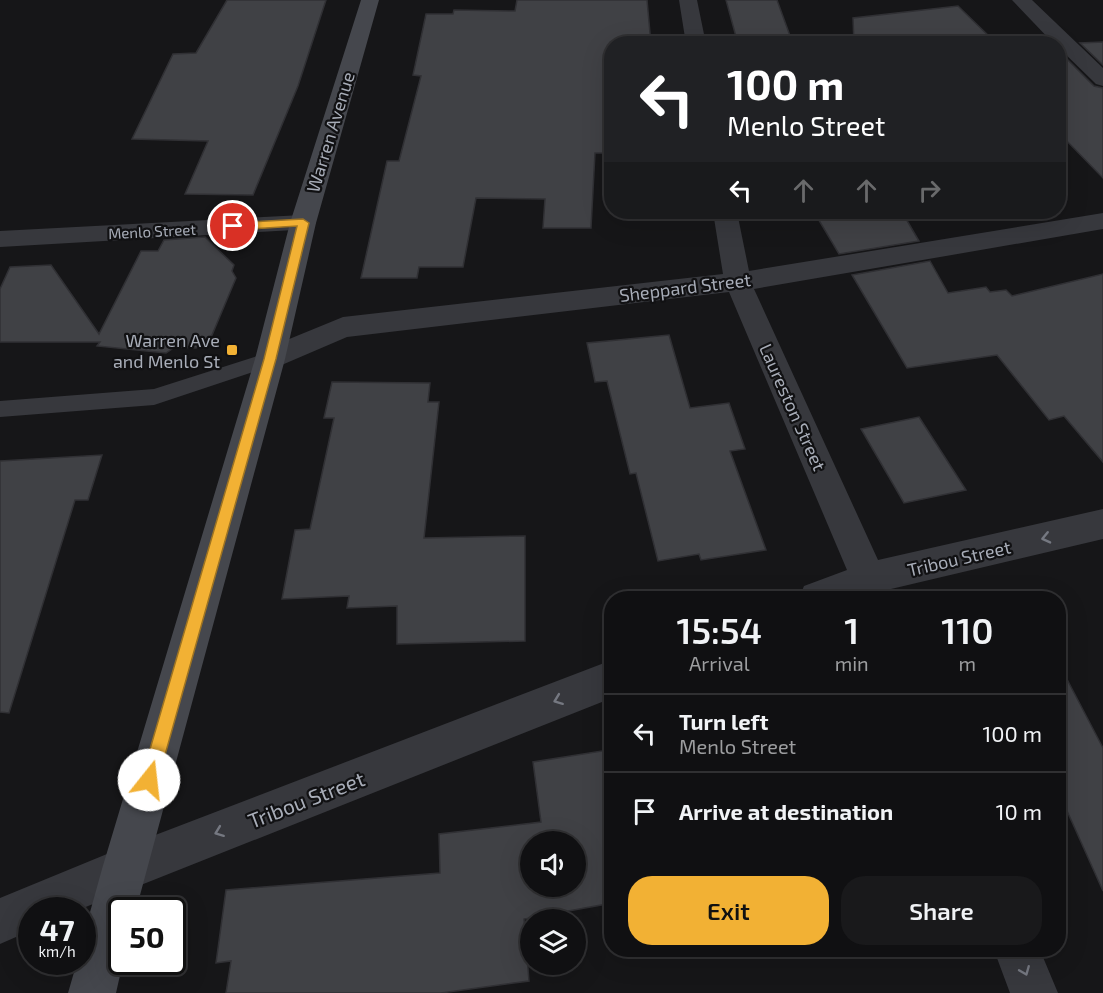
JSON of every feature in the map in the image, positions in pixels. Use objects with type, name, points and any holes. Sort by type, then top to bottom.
[{"type":"main road","name":"Warren Avenue","points":[[93,993],[124,869],[270,359],[303,223],[370,0]]},
{"type":"street","points":[[688,0],[695,36]]},
{"type":"street","points":[[1021,0],[1058,36]]},
{"type":"street","points":[[1066,44],[1103,80]]},
{"type":"street","name":"Laureston Street","points":[[726,219],[738,282],[873,588]]},
{"type":"street","name":"Sheppard Street","points":[[270,359],[343,327],[738,282],[1103,221]]},
{"type":"street","name":"Menlo Street","points":[[0,238],[303,223]]},
{"type":"street","name":"Tribou Street","points":[[856,591],[1103,524]]},
{"type":"street","name":"Tribou Street","points":[[0,921],[124,869],[604,682]]},
{"type":"street","points":[[1020,957],[1034,993]]},
{"type":"lane","points":[[0,409],[154,397],[270,359]]},
{"type":"building","points":[[227,0],[326,0],[298,86],[253,195],[185,194],[208,141],[132,139],[173,54],[196,53]]},
{"type":"building","points":[[517,0],[647,0],[650,36],[604,36],[604,153],[595,153],[591,228],[543,228],[545,199],[476,198],[463,267],[419,267],[417,278],[361,278],[387,161],[399,161],[421,76],[413,75],[426,14],[453,14],[454,10],[515,11]]},
{"type":"building","points":[[726,0],[777,0],[790,36],[736,36]]},
{"type":"building","points":[[958,6],[989,36],[854,36],[853,18]]},
{"type":"building","points":[[1103,42],[1103,65],[1080,43]]},
{"type":"building","points":[[1066,58],[1094,86],[1103,88],[1103,178],[1066,140]]},
{"type":"building","points":[[818,219],[906,219],[919,241],[839,254]]},
{"type":"building","points":[[205,237],[234,265],[232,271],[236,278],[212,335],[205,344],[196,348],[175,347],[166,353],[97,346],[100,342],[0,342],[0,289],[10,267],[51,265],[99,334],[141,251],[158,251],[164,240]]},
{"type":"building","points":[[930,261],[948,293],[986,287],[990,292],[1006,290],[1012,296],[1103,274],[1103,462],[1064,416],[1049,420],[997,355],[907,368],[852,275]]},
{"type":"building","points":[[669,335],[690,408],[729,403],[745,449],[730,451],[766,550],[701,560],[699,554],[658,561],[636,473],[630,474],[607,381],[595,382],[587,343]]},
{"type":"building","points":[[332,382],[430,383],[428,402],[439,402],[424,538],[525,536],[525,641],[397,644],[397,606],[347,608],[349,596],[282,599],[295,530],[310,529],[334,418],[324,418]]},
{"type":"building","points":[[919,417],[966,490],[904,503],[861,429]]},
{"type":"building","points":[[102,455],[88,500],[75,500],[9,713],[0,712],[0,461]]},
{"type":"building","points":[[1066,677],[1103,748],[1103,891],[1066,809]]},
{"type":"building","points":[[604,751],[604,904],[579,909],[520,909],[520,975],[529,975],[529,981],[441,993],[226,993],[231,961],[216,963],[226,890],[440,873],[439,834],[541,822],[533,762]]},
{"type":"place","name":"Warren Ave and Menlo St","points":[[232,350]]},
{"type":"route","points":[[149,780],[270,359],[303,223],[233,226]]}]
